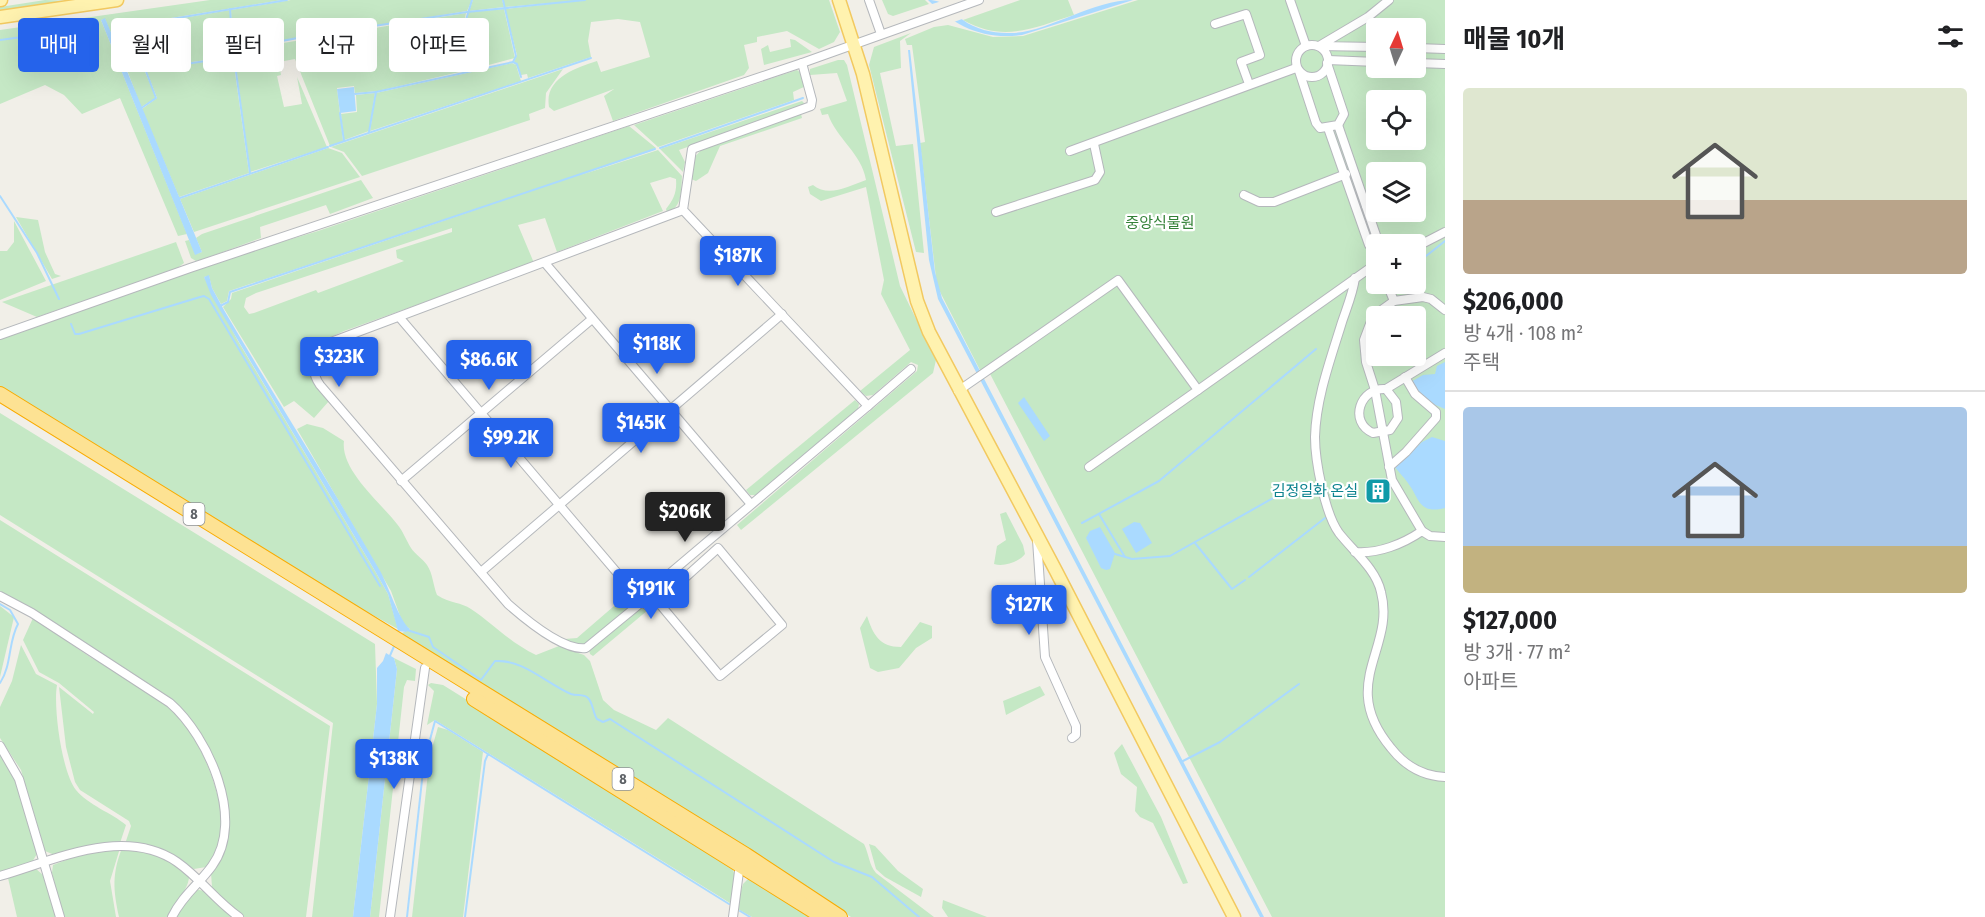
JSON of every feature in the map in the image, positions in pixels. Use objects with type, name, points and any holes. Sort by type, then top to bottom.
[{"type":"highway","name":"8","points":[[0,394],[402,649],[781,877],[840,917]]},
{"type":"highway","name":"8","points":[[0,404],[385,638]]},
{"type":"highway","name":"8","points":[[402,649],[425,668],[824,917]]},
{"type":"main road","points":[[0,17],[117,0]]},
{"type":"main road","points":[[839,0],[864,77],[917,301],[958,391],[1037,535],[1234,917]]},
{"type":"street","points":[[869,0],[881,34]]},
{"type":"street","points":[[0,335],[178,272],[802,63],[979,0]]},
{"type":"street","points":[[1290,0],[1306,46]]},
{"type":"street","points":[[1319,46],[1368,17],[1389,0]]},
{"type":"street","points":[[1215,24],[1246,14],[1260,56],[1241,62],[1249,84]]},
{"type":"street","points":[[1319,46],[1328,61],[1343,108],[1343,119],[1338,125],[1320,128],[1316,123],[1298,69],[1297,53],[1306,46],[1319,46],[1366,47]]},
{"type":"street","points":[[1426,48],[1445,49]]},
{"type":"street","points":[[1298,69],[1304,76],[1314,77],[1324,72],[1328,61]]},
{"type":"street","points":[[1328,61],[1366,62]]},
{"type":"street","points":[[683,210],[692,149],[811,106],[811,96],[802,63]]},
{"type":"street","points":[[1426,63],[1445,64]]},
{"type":"street","points":[[1070,151],[1094,144],[1249,84],[1298,69]]},
{"type":"street","points":[[1338,125],[1366,206]]},
{"type":"street","points":[[1328,128],[1366,237]]},
{"type":"street","points":[[996,212],[1095,180],[1100,172],[1094,144]]},
{"type":"street","points":[[1244,195],[1258,202],[1274,202],[1354,171]]},
{"type":"street","points":[[642,602],[586,648],[577,649],[568,646],[522,616],[401,481],[320,385],[316,379],[314,364],[320,349],[331,342],[683,210]]},
{"type":"street","points":[[683,210],[868,406]]},
{"type":"street","points":[[1426,242],[1445,232]]},
{"type":"street","points":[[545,263],[750,503]]},
{"type":"street","points":[[1089,467],[1366,270]]},
{"type":"street","points":[[1355,278],[1322,394],[1315,435],[1321,476],[1334,524],[1378,582],[1383,598],[1381,626],[1367,687],[1373,720],[1387,744],[1406,763],[1427,775],[1445,777]]},
{"type":"street","points":[[958,391],[1118,280],[1198,390]]},
{"type":"street","points":[[1391,294],[1394,302]]},
{"type":"street","points":[[1445,310],[1431,299],[1423,297],[1394,302],[1373,316],[1365,331],[1366,362],[1375,390],[1392,480],[1422,531],[1430,536],[1445,537]]},
{"type":"street","points":[[481,572],[672,411],[782,314]]},
{"type":"street","points":[[400,318],[642,602],[651,608],[718,548],[782,625],[720,676],[658,602]]},
{"type":"street","points":[[401,481],[592,319]]},
{"type":"street","points":[[1386,389],[1396,402],[1398,418],[1394,426],[1382,434],[1368,431],[1359,418],[1362,402],[1375,390],[1386,389],[1445,353]]},
{"type":"street","points":[[670,590],[662,580],[750,503],[911,369]]},
{"type":"street","points":[[1389,467],[1401,458],[1436,418],[1436,412],[1415,394],[1405,377]]},
{"type":"street","points":[[1355,552],[1369,553],[1388,548],[1422,531]]},
{"type":"street","points":[[1037,535],[1045,657],[1076,726],[1076,735],[1072,738]]},
{"type":"street","points":[[0,596],[145,684],[178,709],[195,730],[215,771],[225,820],[219,854],[172,917]]},
{"type":"street","points":[[390,917],[425,668]]},
{"type":"street","points":[[0,746],[16,770],[60,917]]},
{"type":"street","points":[[0,876],[91,849],[139,847],[175,860],[239,917]]},
{"type":"street","points":[[733,917],[740,864]]},
{"type":"green space","points":[[45,0],[73,1],[0,12],[0,7]]},
{"type":"green space","points":[[210,0],[282,0],[171,18],[111,18],[111,33],[105,19],[101,20],[111,45],[111,72],[122,72],[187,234],[178,236],[120,98],[82,114],[64,95],[45,85],[0,104],[0,30],[18,27],[18,72],[99,72],[99,18],[84,18]]},
{"type":"green space","points":[[291,0],[472,0],[467,11],[424,18],[389,18],[389,24],[377,26],[377,18],[296,18],[296,39],[284,41],[284,18],[231,18],[231,10]]},
{"type":"green space","points":[[473,0],[502,0],[504,7],[469,11]]},
{"type":"green space","points":[[503,0],[584,0],[505,7]]},
{"type":"green space","points":[[585,0],[829,0],[840,32],[834,42],[819,49],[787,31],[757,37],[757,42],[744,45],[749,68],[744,75],[613,121],[604,96],[614,89],[554,111],[549,107],[551,89],[556,82],[571,71],[597,61],[601,72],[650,57],[640,22],[618,19],[591,22],[588,41],[591,57],[528,78],[527,74],[521,75],[514,62],[517,55],[505,9]]},
{"type":"green space","points":[[882,0],[925,0],[929,4],[893,16],[888,14]]},
{"type":"green space","points":[[1020,0],[1068,0],[1074,15],[1032,28],[1005,32],[978,27],[963,20]]},
{"type":"green space","name":"중앙식물원","points":[[1138,0],[1445,0],[1445,917],[1272,917],[987,368],[981,372],[937,286],[920,143],[925,142],[912,45],[907,45],[905,39],[934,27],[948,25],[993,37],[1023,36]]},
{"type":"green space","points":[[504,9],[515,58],[489,65],[489,18],[467,18],[468,12]]},
{"type":"green space","points":[[230,10],[231,18],[203,18],[203,60],[191,62],[191,18],[183,18]]},
{"type":"green space","points":[[466,13],[465,18],[435,18]]},
{"type":"green space","points":[[389,26],[389,72],[459,72],[378,91],[355,93],[354,86],[337,88],[343,141],[330,146],[300,72],[377,72],[377,28]]},
{"type":"green space","points":[[911,33],[900,41],[901,68],[880,73],[896,146],[913,144],[924,253],[916,252],[869,65],[874,47]]},
{"type":"green space","points":[[790,39],[812,52],[764,65],[761,49],[768,45],[770,52],[791,47]]},
{"type":"green space","points":[[296,41],[296,61],[295,59],[284,61],[284,43]]},
{"type":"green space","points":[[844,60],[847,65],[900,286],[936,360],[933,373],[741,530],[737,525],[917,371],[918,365],[911,362],[873,395],[866,396],[860,391],[910,350],[881,294],[884,280],[866,187],[821,201],[810,194],[808,187],[813,185],[819,189],[832,191],[866,180],[860,162],[837,131],[828,114],[822,115],[820,109],[847,101],[837,73],[810,75],[810,69]]},
{"type":"green space","points":[[203,62],[203,72],[235,72],[249,173],[179,197],[142,109],[157,98],[147,72],[191,72],[191,64]]},
{"type":"green space","points":[[512,63],[516,65],[521,81],[370,131],[376,93],[471,72],[489,72],[489,68]]},
{"type":"green space","points":[[563,69],[546,93],[545,108],[529,114],[530,120],[362,176],[344,152],[331,147]]},
{"type":"green space","points":[[797,70],[801,73],[806,86],[793,92],[794,100],[658,147],[634,125]]},
{"type":"green space","points":[[128,72],[145,72],[156,98],[141,107]]},
{"type":"green space","points":[[237,72],[281,72],[281,75],[277,76],[284,107],[302,104],[297,77],[327,147],[250,172]]},
{"type":"green space","points":[[375,93],[369,131],[344,140],[341,114],[357,112],[356,95]]},
{"type":"green space","points":[[802,101],[805,104],[801,107],[679,150],[685,162],[683,172],[660,149]]},
{"type":"green space","points":[[801,114],[802,118],[720,146],[708,173],[696,181],[691,179],[692,160],[703,148]]},
{"type":"green space","points":[[629,126],[656,148],[581,175],[658,150],[682,176],[679,202],[672,210],[667,212],[666,209],[673,199],[676,188],[676,179],[670,177],[650,183],[663,211],[557,252],[545,218],[518,225],[534,263],[344,331],[314,345],[316,350],[311,371],[316,383],[329,401],[314,418],[294,401],[284,407],[223,307],[231,299],[232,293],[481,208],[229,291],[227,301],[221,304],[212,288],[209,276],[204,277],[238,341],[388,594],[398,629],[351,603],[0,386],[0,339],[221,260],[318,231]],"holes":[[[452,228],[452,232],[396,250],[397,258],[404,261],[318,293],[316,290],[249,314],[244,307],[246,298],[256,293]]]},
{"type":"green space","points":[[328,148],[342,153],[360,177],[194,232],[180,199]]},
{"type":"green space","points":[[361,180],[373,198],[330,214],[326,205],[260,227],[261,238],[201,260],[196,261],[191,258],[185,241],[189,240],[196,254],[202,252],[196,238],[202,234]]},
{"type":"green space","points":[[16,217],[38,220],[45,252],[55,274],[61,276],[52,279]]},
{"type":"green space","points":[[14,221],[46,281],[0,300],[0,251],[7,251],[14,242]]},
{"type":"green space","points":[[176,242],[184,263],[176,269],[37,317],[2,302]]},
{"type":"green space","points":[[855,400],[859,404],[858,409],[758,495],[750,495],[746,490]]},
{"type":"green space","points":[[0,413],[375,644],[377,704],[353,917],[312,917],[333,723],[0,515]]},
{"type":"green space","points":[[307,424],[323,428],[344,441],[344,452],[348,463],[363,485],[397,524],[411,548],[427,565],[437,595],[471,609],[518,645],[536,655],[559,646],[584,655],[590,661],[603,700],[614,710],[656,730],[668,718],[864,844],[876,873],[934,917],[851,917],[411,641],[402,633],[410,629],[403,624],[391,591],[297,429]]},
{"type":"green space","points":[[1006,512],[1023,545],[1025,554],[1015,561],[998,565],[994,564],[997,546],[1006,540],[1000,514]]},
{"type":"green space","points":[[0,520],[330,726],[306,917],[244,917],[231,909],[212,887],[211,873],[225,847],[217,768],[206,743],[184,711],[135,675],[0,593]]},
{"type":"green space","points":[[628,594],[632,605],[588,642],[576,645],[565,639],[577,638]]},
{"type":"green space","points":[[642,605],[648,610],[593,656],[590,654],[589,650]]},
{"type":"green space","points":[[0,606],[14,617],[0,677]]},
{"type":"green space","points":[[867,616],[875,634],[887,645],[901,647],[920,622],[932,626],[932,638],[916,648],[899,668],[878,672],[870,668],[860,628]]},
{"type":"green space","points":[[33,618],[90,657],[157,696],[181,720],[191,734],[213,780],[221,816],[219,842],[206,867],[194,869],[160,850],[125,844],[131,826],[129,821],[80,790],[75,782],[66,747],[59,687],[93,714],[94,712],[59,683],[39,672],[23,640]]},
{"type":"green space","points":[[21,645],[36,674],[57,685],[56,708],[60,739],[71,782],[87,800],[126,825],[120,843],[57,856],[45,851],[21,770],[0,738],[0,707],[12,681]]},
{"type":"green space","points":[[394,658],[416,669],[415,681],[407,680],[404,687],[379,917],[370,917],[397,669]]},
{"type":"green space","points":[[431,683],[443,685],[731,864],[736,879],[730,903],[435,720],[427,725],[434,691],[428,685]]},
{"type":"green space","points":[[1040,686],[1045,695],[1006,715],[1003,701]]},
{"type":"green space","points":[[438,727],[448,730],[483,752],[463,917],[412,917],[430,755]]},
{"type":"green space","points":[[1122,744],[1161,817],[1188,883],[1183,884],[1153,823],[1140,817],[1135,811],[1137,787],[1121,774],[1114,753]]},
{"type":"green space","points":[[0,752],[14,776],[38,852],[31,864],[0,873]]},
{"type":"green space","points":[[869,844],[875,846],[898,871],[923,889],[921,897],[885,877],[876,869]]},
{"type":"green space","points":[[120,848],[110,881],[116,917],[63,917],[52,873],[53,865],[90,851]]},
{"type":"green space","points":[[122,848],[141,850],[158,856],[189,875],[187,886],[168,917],[119,917],[114,882]]},
{"type":"green space","points":[[35,868],[44,876],[56,917],[17,917],[8,878]]},
{"type":"green space","points":[[749,878],[812,917],[752,917],[736,908],[743,884]]},
{"type":"green space","points":[[195,889],[204,891],[233,917],[174,917]]},
{"type":"green space","points":[[943,900],[987,917],[948,917],[942,908]]},
{"type":"water","points":[[928,0],[943,4],[973,26],[1007,33],[1037,29],[1101,5],[1133,0],[1022,35],[1008,36],[971,29],[949,18]]},
{"type":"water","points":[[105,18],[111,32],[111,45],[101,20]]},
{"type":"water","points":[[908,50],[910,50],[935,272],[942,298],[1264,917],[1260,917],[938,299],[929,260]]},
{"type":"water","points":[[122,72],[127,72],[202,252],[195,255]]},
{"type":"water","points":[[354,87],[356,111],[340,113],[337,89]]},
{"type":"water","points":[[209,275],[212,288],[224,310],[379,569],[402,618],[410,629],[406,632],[398,631],[388,594],[211,295],[204,277]]},
{"type":"water","points":[[1445,362],[1445,409],[1424,400],[1411,382],[1423,375],[1435,374],[1437,366]]},
{"type":"water","points":[[1024,397],[1050,436],[1044,441],[1018,403]]},
{"type":"water","points":[[1432,437],[1445,441],[1445,508],[1430,509],[1422,505],[1395,467],[1422,442]]},
{"type":"water","points":[[1134,522],[1140,523],[1152,543],[1136,553],[1122,529]]},
{"type":"water","points":[[1100,527],[1115,553],[1110,569],[1106,570],[1101,568],[1086,538],[1090,531]]},
{"type":"water","points":[[386,653],[394,658],[397,669],[370,917],[353,917],[377,704],[377,668]]},
{"type":"pier","points":[[945,0],[965,18],[951,23],[929,5]]},
{"type":"waterway","points":[[177,18],[287,0]]},
{"type":"waterway","points":[[467,18],[472,0]]},
{"type":"waterway","points":[[503,0],[516,56],[513,62]]},
{"type":"waterway","points":[[284,41],[467,12],[585,0]]},
{"type":"waterway","points":[[230,9],[233,50],[250,173]]},
{"type":"waterway","points":[[0,40],[18,38]]},
{"type":"waterway","points":[[330,146],[591,58]]},
{"type":"waterway","points":[[140,109],[156,98],[144,66],[165,67],[203,61]]},
{"type":"waterway","points":[[369,132],[376,92],[513,62],[517,64],[521,77]]},
{"type":"waterway","points":[[355,94],[376,92]]},
{"type":"waterway","points":[[660,148],[803,98]]},
{"type":"waterway","points":[[340,113],[344,141]]},
{"type":"waterway","points":[[177,199],[328,147]]},
{"type":"waterway","points":[[220,306],[228,302],[230,292],[655,149]]},
{"type":"waterway","points":[[0,196],[37,253],[59,299]]},
{"type":"waterway","points":[[1426,256],[1445,241]]},
{"type":"waterway","points":[[71,324],[75,334],[79,334],[200,297],[204,296],[209,299],[380,586]]},
{"type":"waterway","points":[[1082,523],[1159,481],[1316,349]]},
{"type":"waterway","points":[[1115,554],[1132,559],[1170,556],[1300,483]]},
{"type":"waterway","points":[[1099,514],[1125,557]]},
{"type":"waterway","points":[[1249,577],[1325,518]]},
{"type":"waterway","points":[[1195,543],[1232,589],[1245,580]]},
{"type":"waterway","points":[[0,604],[10,610],[18,624],[0,683]]},
{"type":"waterway","points":[[407,630],[429,637],[433,647],[481,680],[495,661],[505,661],[525,668],[562,690],[586,697],[590,700],[597,719],[603,722],[610,719],[834,862],[872,877],[919,917]]},
{"type":"waterway","points":[[389,658],[395,644]]},
{"type":"waterway","points":[[1181,762],[1220,742],[1299,684]]},
{"type":"waterway","points":[[407,917],[424,762],[435,721],[488,754]]},
{"type":"waterway","points":[[465,917],[485,761],[488,754],[729,904]]},
{"type":"waterway","points":[[740,911],[750,917]]},
{"type":"place","name":"김정일화 온실","points":[[1378,491]]}]
